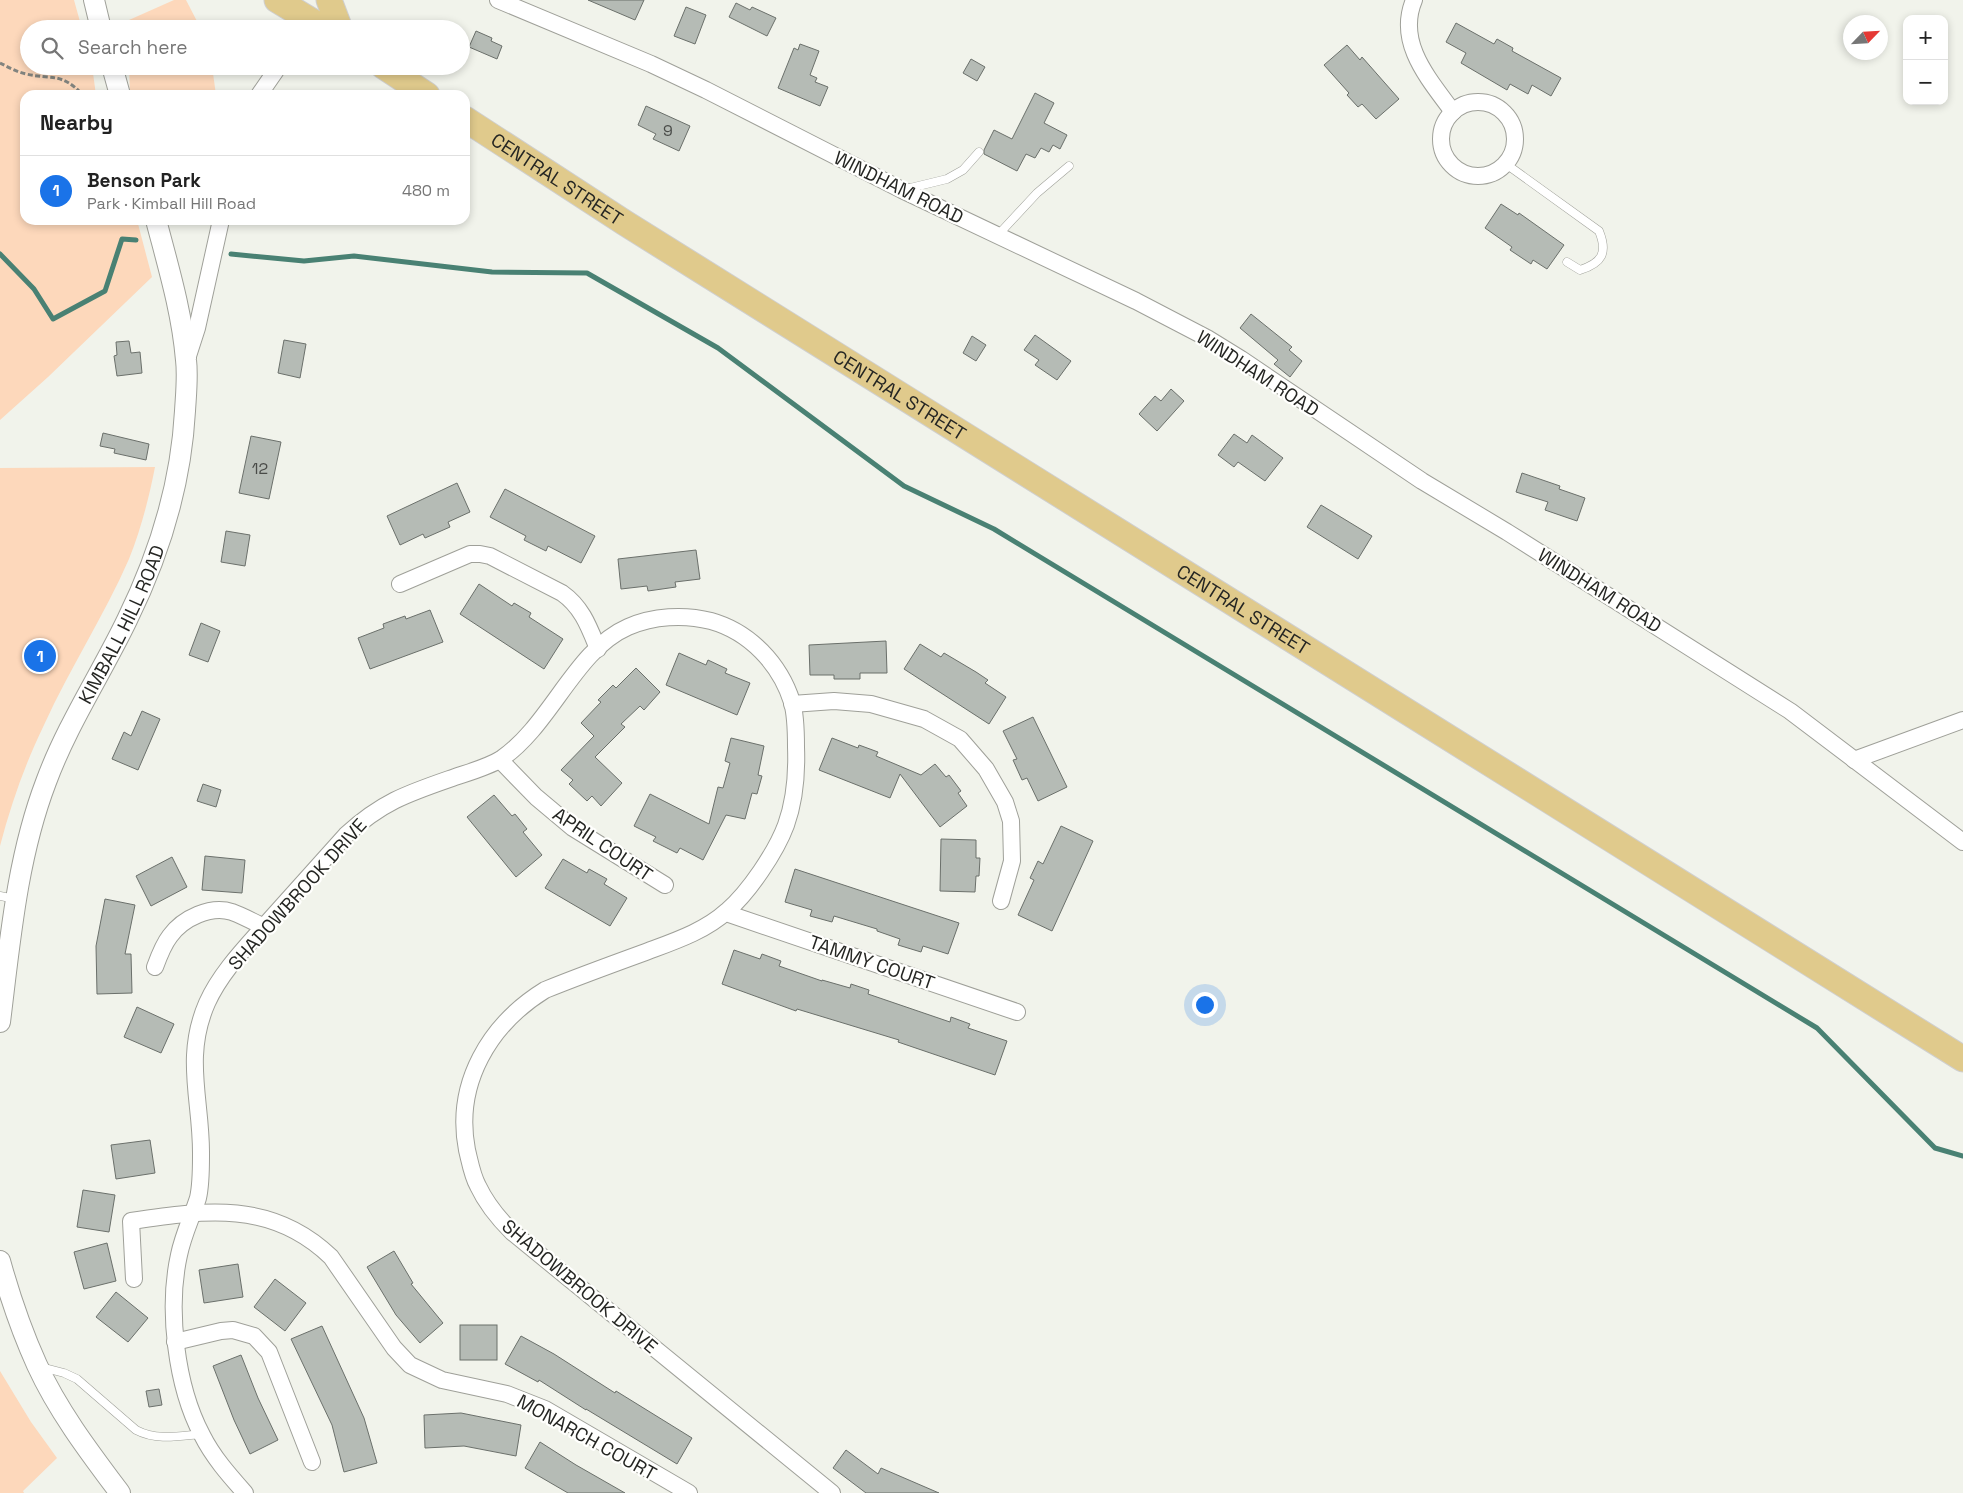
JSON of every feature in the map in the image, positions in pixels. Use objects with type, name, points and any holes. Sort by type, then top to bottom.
[{"type":"main road","points":[[277,0],[310,20]]},
{"type":"main road","points":[[329,0],[337,20]]},
{"type":"main road","points":[[397,75],[419,90]]},
{"type":"main road","name":"CENTRAL STREET","points":[[470,122],[634,228],[1963,1059]]},
{"type":"street","points":[[94,0],[98,20]]},
{"type":"street","name":"WINDHAM ROAD","points":[[498,0],[651,64],[698,86],[902,190],[1136,301],[1207,338],[1241,359],[1356,438],[1790,711],[1963,842]]},
{"type":"street","points":[[1414,0],[1408,20],[1409,39],[1412,48],[1426,74],[1453,112]]},
{"type":"street","points":[[114,75],[119,90]]},
{"type":"street","points":[[263,90],[273,75]]},
{"type":"street","points":[[1481,102],[1489,103],[1502,111],[1512,123],[1516,137],[1513,152],[1506,164],[1493,173],[1480,176],[1466,174],[1454,167],[1443,150],[1441,136],[1445,123],[1453,112],[1466,104],[1481,102]]},
{"type":"street","name":"KIMBALL HILL ROAD","points":[[0,1022],[8,897],[23,859],[46,782],[61,745],[126,622],[158,549],[179,473],[184,434],[186,361],[180,316],[157,225]]},
{"type":"street","points":[[186,361],[197,328],[220,225]]},
{"type":"street","points":[[400,584],[470,554],[490,556],[574,601],[588,623],[598,649]]},
{"type":"street","name":"SHADOWBROOK DRIVE","points":[[244,1493],[211,1452],[201,1434],[186,1394],[175,1342],[173,1316],[175,1276],[183,1236],[198,1196],[201,1155],[194,1073],[195,1047],[207,1004],[216,986],[264,927],[346,835],[366,817],[404,795],[500,760],[532,731],[559,694],[610,637],[625,628],[654,619],[686,617],[717,623],[730,628],[760,650],[782,679],[792,704],[796,731],[796,777],[793,800],[785,827],[772,854],[743,896],[726,913],[680,939],[545,990],[519,1008],[496,1032],[479,1062],[465,1102],[466,1141],[476,1184],[498,1218],[512,1232],[832,1493]]},
{"type":"street","points":[[792,704],[834,701],[871,704],[924,719],[960,739],[986,769],[1005,802],[1011,821],[1012,861],[1002,901]]},
{"type":"street","points":[[1854,760],[1963,720]]},
{"type":"street","name":"APRIL COURT","points":[[500,760],[536,797],[573,828],[665,885]]},
{"type":"street","points":[[155,967],[164,945],[172,933],[182,924],[206,911],[220,909],[232,912],[264,927]]},
{"type":"street","name":"TAMMY COURT","points":[[726,913],[1017,1012]]},
{"type":"street","name":"MONARCH COURT","points":[[134,1279],[131,1220],[192,1212],[255,1215],[280,1224],[305,1236],[331,1257],[394,1348],[410,1365],[442,1380],[507,1394],[538,1406],[689,1493]]},
{"type":"street","points":[[0,1262],[9,1295],[38,1367],[76,1432],[120,1493]]},
{"type":"street","points":[[175,1342],[221,1331],[239,1331],[254,1336],[269,1352],[312,1462]]},
{"type":"lane","points":[[902,190],[947,180],[963,170],[979,152]]},
{"type":"lane","points":[[1506,164],[1598,231],[1604,244],[1602,255],[1593,266],[1580,270],[1567,262]]},
{"type":"lane","points":[[998,235],[1031,199],[1069,166]]},
{"type":"lane","points":[[38,1367],[64,1373],[77,1379],[136,1430],[146,1435],[157,1437],[201,1434]]},
{"type":"path","points":[[0,63],[20,72]]},
{"type":"path","points":[[43,75],[64,79],[77,90]]},
{"type":"shaded area","points":[[0,0],[74,0],[80,20],[20,20],[20,75],[93,75],[95,90],[20,90],[20,225],[138,225],[152,277],[48,377],[0,420]]},
{"type":"shaded area","points":[[174,0],[186,0],[196,20],[129,20]]},
{"type":"shaded area","points":[[129,75],[213,75],[215,90],[130,90]]},
{"type":"shaded area","points":[[155,467],[144,513],[129,559],[37,740],[19,784],[0,846],[0,468]]},
{"type":"shaded area","points":[[0,1371],[31,1422],[57,1458],[23,1491],[24,1493],[0,1493]]},
{"type":"building","points":[[588,0],[644,0],[635,20]]},
{"type":"building","points":[[736,3],[750,10],[752,7],[776,18],[767,36],[729,17]]},
{"type":"building","points":[[686,7],[706,15],[695,44],[674,36]]},
{"type":"building","points":[[1456,23],[1494,44],[1497,39],[1513,48],[1512,51],[1561,78],[1551,96],[1532,85],[1528,94],[1510,84],[1507,90],[1461,63],[1466,53],[1446,42]]},
{"type":"building","points":[[476,31],[492,38],[491,41],[502,46],[497,59],[470,47]]},
{"type":"building","points":[[800,44],[819,51],[810,75],[817,78],[815,82],[828,87],[820,106],[778,88],[794,48],[798,50]]},
{"type":"building","points":[[1347,45],[1360,60],[1362,57],[1399,99],[1376,119],[1362,104],[1358,107],[1347,95],[1349,93],[1324,65]]},
{"type":"building","points":[[971,59],[985,67],[977,81],[963,73]]},
{"type":"building","points":[[1035,93],[1054,103],[1044,123],[1067,135],[1060,149],[1053,145],[1049,152],[1041,148],[1035,158],[1026,154],[1017,171],[984,154],[984,150],[994,130],[1012,139]]},
{"type":"building","points":[[646,106],[690,126],[679,151],[653,139],[656,134],[638,125]]},
{"type":"building","points":[[1501,204],[1518,215],[1519,213],[1564,245],[1547,269],[1533,260],[1531,264],[1510,250],[1512,247],[1485,228]]},
{"type":"building","points":[[1251,314],[1292,347],[1289,350],[1302,361],[1290,377],[1274,364],[1278,360],[1240,328]]},
{"type":"building","points":[[1035,335],[1071,361],[1057,380],[1035,365],[1039,360],[1024,350]]},
{"type":"building","points":[[972,336],[986,345],[976,361],[963,353]]},
{"type":"building","points":[[284,340],[306,344],[300,378],[278,373]]},
{"type":"building","points":[[129,341],[131,353],[140,352],[142,373],[117,376],[114,356],[117,355],[116,342]]},
{"type":"building","points":[[1171,389],[1184,401],[1157,431],[1139,414],[1155,396],[1161,401]]},
{"type":"building","points":[[103,433],[149,444],[146,460],[114,453],[115,449],[100,446]]},
{"type":"building","points":[[1234,434],[1247,443],[1252,435],[1283,458],[1265,481],[1238,462],[1234,467],[1218,455]]},
{"type":"building","points":[[251,436],[281,442],[269,499],[239,493]]},
{"type":"building","points":[[1522,473],[1560,486],[1559,489],[1585,498],[1577,521],[1545,510],[1548,502],[1516,492]]},
{"type":"building","points":[[457,483],[470,512],[448,522],[450,527],[425,538],[423,534],[400,545],[387,516]]},
{"type":"building","points":[[505,489],[595,536],[581,563],[548,546],[546,551],[524,540],[526,536],[490,517]]},
{"type":"building","points":[[1321,505],[1372,536],[1358,559],[1307,527]]},
{"type":"building","points":[[226,531],[250,535],[245,566],[221,562]]},
{"type":"building","points":[[696,550],[700,579],[675,582],[676,587],[648,591],[647,586],[621,589],[618,559]]},
{"type":"building","points":[[479,584],[512,606],[514,603],[531,613],[529,617],[563,639],[544,669],[460,614]]},
{"type":"building","points":[[430,610],[443,642],[370,669],[358,638],[384,628],[383,624],[405,616],[406,619]]},
{"type":"building","points":[[201,623],[220,631],[208,662],[189,655]]},
{"type":"building","points":[[886,641],[887,673],[860,673],[860,679],[834,679],[834,675],[810,675],[809,645]]},
{"type":"building","points":[[920,644],[941,657],[944,653],[976,672],[988,680],[985,683],[1006,697],[989,724],[904,669]]},
{"type":"building","points":[[679,653],[706,665],[708,660],[727,669],[725,673],[750,683],[737,715],[666,685]]},
{"type":"building","points":[[636,668],[660,692],[644,710],[640,706],[621,724],[625,727],[595,757],[622,783],[601,806],[592,796],[587,801],[569,784],[573,780],[561,770],[594,736],[581,723],[601,702],[598,700],[613,685],[616,688]]},
{"type":"building","points":[[142,711],[160,719],[138,770],[112,759],[124,732],[131,736]]},
{"type":"building","points":[[1033,717],[1067,787],[1038,801],[1027,778],[1022,780],[1013,760],[1017,759],[1003,731]]},
{"type":"building","points":[[731,738],[764,746],[758,775],[762,776],[757,794],[752,793],[745,819],[726,815],[703,860],[680,848],[677,853],[653,841],[656,837],[634,826],[650,794],[709,824],[718,787],[723,788],[730,763],[725,761]]},
{"type":"building","points":[[832,738],[858,748],[859,745],[878,752],[876,756],[921,775],[935,764],[946,777],[949,775],[961,791],[958,793],[967,806],[940,827],[900,774],[890,798],[819,770]]},
{"type":"building","points":[[203,784],[221,790],[216,807],[197,801]]},
{"type":"building","points":[[494,795],[512,816],[515,814],[527,829],[523,832],[542,855],[516,877],[467,817]]},
{"type":"building","points":[[1061,826],[1093,841],[1052,931],[1018,915],[1034,880],[1030,878],[1038,861],[1043,864]]},
{"type":"building","points":[[941,839],[976,840],[976,858],[980,858],[979,876],[976,876],[975,892],[940,891]]},
{"type":"building","points":[[205,856],[245,860],[242,893],[202,890]]},
{"type":"building","points":[[172,857],[187,887],[151,906],[136,876]]},
{"type":"building","points":[[563,859],[587,873],[589,869],[607,879],[604,884],[627,898],[610,926],[545,888]]},
{"type":"building","points":[[795,869],[959,923],[948,954],[923,946],[921,952],[898,945],[900,939],[877,931],[877,929],[834,916],[832,922],[810,916],[812,910],[785,902]]},
{"type":"building","points":[[105,899],[135,905],[125,954],[131,954],[132,993],[97,994],[96,946]]},
{"type":"building","points":[[734,950],[760,959],[762,954],[781,961],[779,966],[822,981],[850,988],[851,984],[869,990],[868,994],[950,1022],[951,1017],[970,1024],[968,1028],[1007,1041],[995,1075],[898,1042],[899,1040],[797,1009],[796,1011],[722,984]]},
{"type":"building","points":[[137,1007],[174,1024],[161,1053],[124,1037]]},
{"type":"building","points":[[150,1140],[155,1173],[116,1179],[111,1145]]},
{"type":"building","points":[[83,1190],[115,1195],[109,1232],[77,1227]]},
{"type":"building","points":[[107,1243],[116,1281],[84,1289],[74,1252]]},
{"type":"building","points":[[394,1251],[413,1283],[411,1284],[443,1323],[420,1343],[396,1315],[367,1267]]},
{"type":"building","points":[[238,1264],[243,1297],[204,1303],[199,1270]]},
{"type":"building","points":[[275,1279],[306,1303],[285,1331],[254,1307]]},
{"type":"building","points":[[116,1292],[148,1318],[128,1342],[96,1317]]},
{"type":"building","points":[[460,1325],[497,1325],[497,1360],[460,1360]]},
{"type":"building","points":[[322,1326],[364,1418],[377,1463],[344,1472],[332,1425],[291,1339]]},
{"type":"building","points":[[521,1336],[692,1438],[677,1464],[539,1380],[538,1382],[505,1364]]},
{"type":"building","points":[[241,1355],[258,1398],[278,1440],[250,1454],[234,1420],[213,1366]]},
{"type":"building","points":[[159,1389],[162,1405],[149,1407],[146,1391]]},
{"type":"building","points":[[461,1413],[521,1425],[516,1456],[464,1446],[425,1448],[424,1415]]},
{"type":"building","points":[[540,1442],[625,1493],[568,1493],[525,1468]]},
{"type":"building","points":[[846,1450],[878,1474],[881,1468],[939,1493],[866,1493],[833,1468]]},
{"type":"waterway","points":[[0,254],[34,289],[53,319],[105,291],[122,239],[136,240]]},
{"type":"waterway","points":[[231,254],[304,261],[354,256],[492,272],[587,273],[718,348],[904,486],[994,529],[1817,1028],[1935,1148],[1963,1156]]},
{"type":"place","name":"Benson Park","points":[[40,656]]}]
